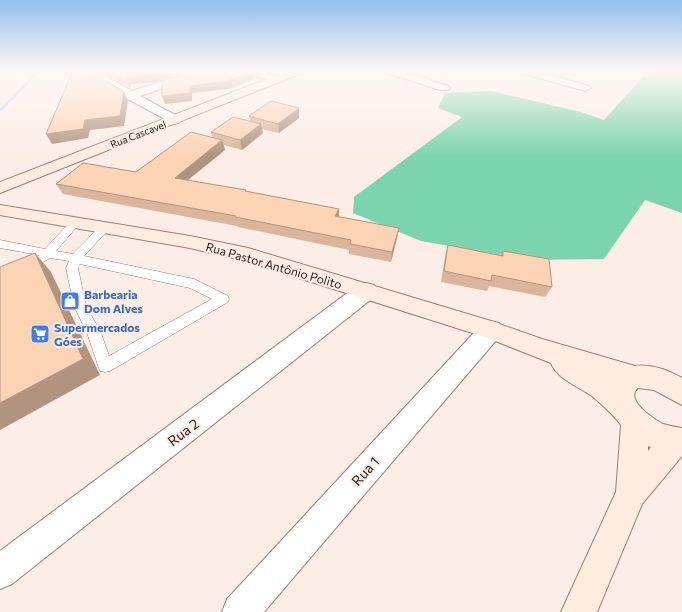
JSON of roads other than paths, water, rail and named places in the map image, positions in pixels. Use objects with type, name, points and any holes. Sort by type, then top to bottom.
[{"type":"main road","name":"Rua Cascavel","points":[[0,188],[226,100]]},
{"type":"main road","name":"Rua Pastor Antônio Polito","points":[[0,210],[105,227],[218,248],[272,262],[491,330],[540,349],[635,377],[645,376],[656,378],[668,383],[682,393]]},
{"type":"main road","name":"Rua Pastor Antônio Polito","points":[[540,349],[602,389],[656,436],[679,442]]},
{"type":"main road","points":[[631,492],[631,415],[622,398],[622,389],[627,382],[635,377]]},
{"type":"main road","points":[[579,612],[631,492],[679,442]]},
{"type":"street","points":[[138,100],[174,120]]},
{"type":"street","name":"Rua 2","points":[[0,572],[366,291]]},
{"type":"street","name":"Rua 1","points":[[240,612],[491,330]]},
{"type":"lane","points":[[31,267],[49,252],[56,242],[75,223]]},
{"type":"lane","points":[[0,244],[49,252],[76,258],[194,284],[224,298],[105,366],[94,333],[80,306],[72,268],[76,258],[105,227]]},
{"type":"waterway","points":[[0,111],[11,100]]},
{"type":"place","name":"Barbearia Dom Alves","points":[[70,301]]},
{"type":"place","name":"Supermercados Góes","points":[[40,334]]}]
